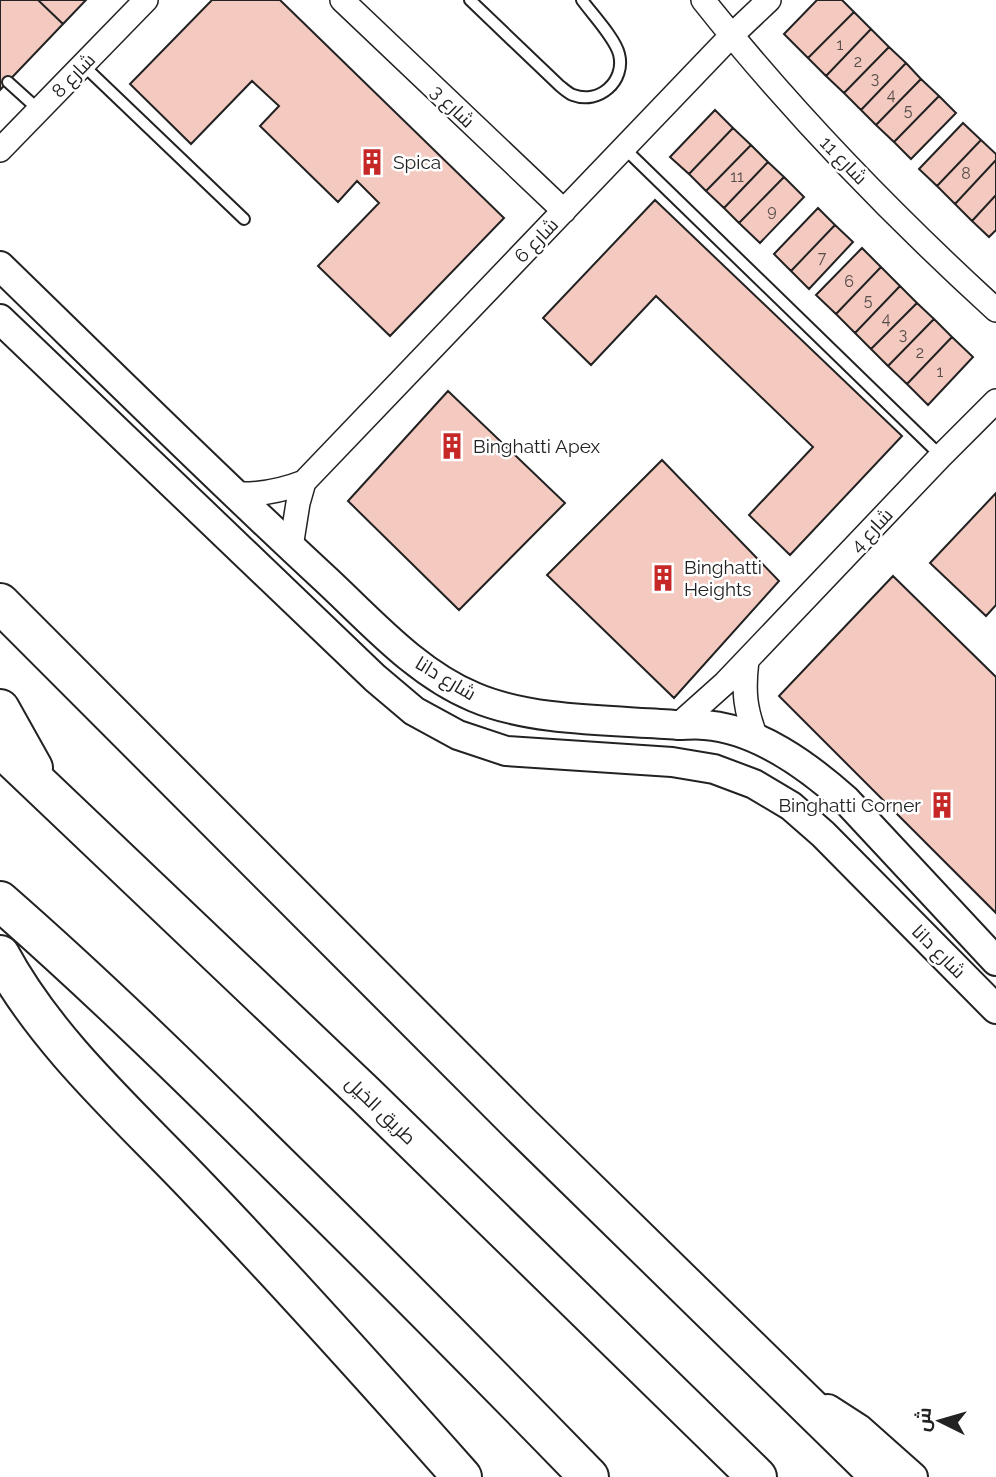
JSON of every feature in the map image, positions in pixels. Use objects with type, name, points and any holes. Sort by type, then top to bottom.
[{"type":"highway","points":[[0,603],[501,1106],[881,1477]]},
{"type":"highway","points":[[0,709],[43,788]]},
{"type":"highway","name":"طريق الخيل","points":[[0,747],[376,1105],[757,1477]]},
{"type":"highway","points":[[0,901],[79,970],[189,1076],[424,1308],[589,1477]]},
{"type":"highway","points":[[0,956],[26,996],[72,1055],[462,1473]]},
{"type":"street","name":"شارع 8","points":[[0,150],[146,0]]},
{"type":"street","name":"شارع 3","points":[[342,0],[564,211]]},
{"type":"street","name":"شارع 11","points":[[703,0],[731,36],[805,119],[882,200],[996,310]]},
{"type":"street","name":"شارع 6","points":[[236,494],[259,495],[283,491],[304,482],[731,36],[769,0]]},
{"type":"street","name":"شارع دانا","points":[[0,266],[291,547],[402,649],[436,676],[474,697],[515,710],[678,725],[705,725],[732,730],[757,740],[804,766],[836,791],[996,961]]},
{"type":"street","name":"شارع دانا","points":[[0,319],[376,678],[414,711],[458,736],[506,751],[672,762],[714,769],[754,784],[791,806],[823,834],[996,1009]]},
{"type":"street","name":"شارع 4","points":[[678,725],[747,660],[996,401]]},
{"type":"street","points":[[291,547],[304,482]]},
{"type":"street","points":[[747,660],[744,688],[747,715],[757,740]]},
{"type":"street","points":[[800,1398],[841,1416],[913,1477]]},
{"type":"lane","points":[[470,0],[560,86],[572,95],[588,98],[603,94],[614,83],[620,68],[619,52],[582,0]]},
{"type":"lane","points":[[83,65],[244,219]]},
{"type":"lane","points":[[8,82],[39,110]]},
{"type":"lane","points":[[624,148],[941,456]]},
{"type":"building","points":[[0,0],[38,0],[63,24],[0,90]]},
{"type":"building","points":[[38,0],[86,0],[63,24]]},
{"type":"building","name":"Spica","points":[[212,0],[280,0],[504,218],[390,336],[318,266],[379,203],[357,181],[338,202],[260,126],[279,106],[252,81],[191,144],[130,84]]},
{"type":"building","points":[[817,0],[842,0],[854,12],[808,58],[784,34]]},
{"type":"building","points":[[854,12],[871,29],[826,76],[808,58]]},
{"type":"building","points":[[871,29],[889,47],[844,93],[826,76]]},
{"type":"building","points":[[889,47],[906,63],[861,110],[844,93]]},
{"type":"building","points":[[906,63],[921,79],[876,125],[861,110]]},
{"type":"building","points":[[921,79],[939,96],[894,142],[876,125]]},
{"type":"building","points":[[939,96],[956,113],[911,159],[894,142]]},
{"type":"building","points":[[715,110],[733,128],[689,174],[670,157]]},
{"type":"building","points":[[963,123],[981,140],[937,186],[919,169]]},
{"type":"building","points":[[733,128],[751,145],[706,191],[689,174]]},
{"type":"building","points":[[981,140],[996,154],[996,160],[955,204],[937,186]]},
{"type":"building","points":[[751,145],[768,162],[724,208],[706,191]]},
{"type":"building","points":[[996,160],[996,195],[972,221],[955,204]]},
{"type":"building","points":[[768,162],[784,177],[739,223],[724,208]]},
{"type":"building","points":[[784,177],[804,197],[760,243],[739,223]]},
{"type":"building","points":[[996,195],[996,230],[989,237],[972,221]]},
{"type":"building","points":[[655,200],[902,436],[790,555],[749,515],[813,447],[656,296],[591,365],[543,318]]},
{"type":"building","points":[[818,208],[835,225],[791,271],[774,254]]},
{"type":"building","points":[[835,225],[853,242],[809,289],[791,271]]},
{"type":"building","points":[[862,248],[881,267],[836,314],[816,295]]},
{"type":"building","points":[[881,267],[900,286],[855,333],[836,314]]},
{"type":"building","points":[[900,286],[917,303],[871,349],[855,333]]},
{"type":"building","points":[[917,303],[934,319],[888,366],[871,349]]},
{"type":"building","points":[[934,319],[952,337],[907,384],[888,366]]},
{"type":"building","points":[[952,337],[973,357],[928,405],[907,384]]},
{"type":"building","name":"Binghatti Apex","points":[[448,391],[565,503],[459,610],[348,501]]},
{"type":"building","name":"Binghatti Heights","points":[[662,460],[779,581],[674,698],[547,575]]},
{"type":"building","points":[[996,493],[996,605],[986,616],[930,563]]},
{"type":"building","name":"Binghatti Corner","points":[[893,576],[996,677],[996,913],[779,696]]},
{"type":"place","name":"Spica","points":[[372,162]]},
{"type":"place","name":"Binghatti Apex","points":[[452,446]]},
{"type":"place","name":"Binghatti Heights","points":[[663,578]]},
{"type":"place","name":"Binghatti Corner","points":[[942,805]]}]
